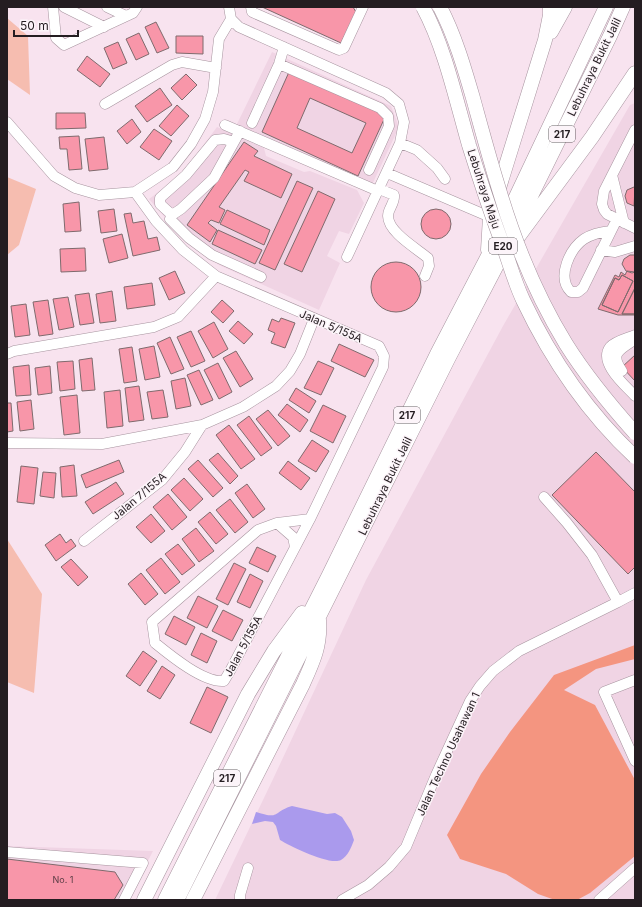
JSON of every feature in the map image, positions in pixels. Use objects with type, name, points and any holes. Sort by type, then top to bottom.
[{"type":"highway","name":"Lebuhraya Maju","points":[[423,7],[446,67],[486,198],[522,298],[538,330],[558,363],[580,394],[604,424],[635,457]]},
{"type":"highway","name":"Lebuhraya Maju","points":[[440,7],[466,73],[508,216],[529,273],[567,345],[584,371],[616,412],[635,433]]},
{"type":"highway","points":[[494,258],[490,217],[545,40],[550,7]]},
{"type":"highway","points":[[545,40],[565,7]]},
{"type":"highway","name":"Lebuhraya Bukit Jalil","points":[[166,900],[293,658],[319,618],[448,359],[606,7]]},
{"type":"highway","name":"Lebuhraya Bukit Jalil","points":[[177,900],[293,658],[329,575],[437,354],[494,258],[607,43],[623,7]]},
{"type":"highway","points":[[494,258],[553,191],[588,143],[633,73]]},
{"type":"highway","points":[[144,900],[160,871],[248,694],[274,651],[329,575]]},
{"type":"highway","points":[[194,900],[316,656],[320,634],[319,618]]},
{"type":"street","points":[[53,7],[56,38],[64,45],[133,13],[137,7]]},
{"type":"street","points":[[64,7],[104,27]]},
{"type":"street","points":[[107,7],[126,16]]},
{"type":"street","points":[[7,122],[54,176],[75,188],[99,195],[135,192],[173,166],[191,144],[205,119],[213,92],[219,39],[230,19],[229,7]]},
{"type":"street","points":[[251,7],[252,12],[339,50],[344,48],[363,7]]},
{"type":"street","points":[[230,19],[239,27],[386,93],[399,104],[404,122],[400,143],[388,173],[347,257]]},
{"type":"street","points":[[252,123],[279,64],[284,47]]},
{"type":"street","points":[[105,104],[172,65],[182,62],[216,68]]},
{"type":"street","points":[[279,64],[380,108],[388,116],[389,126],[369,170]]},
{"type":"street","points":[[225,125],[394,195],[395,201],[387,214],[390,226],[401,237],[428,258],[429,266],[425,276]]},
{"type":"street","points":[[635,130],[604,191],[602,204],[604,210],[608,214],[635,228]]},
{"type":"street","points":[[240,132],[214,178],[181,209],[172,215],[170,219],[189,238],[212,255],[261,277]]},
{"type":"street","points":[[172,215],[160,204],[160,198],[186,175],[215,140],[224,139],[234,142]]},
{"type":"street","points":[[400,143],[416,150],[437,168],[445,179]]},
{"type":"street","points":[[388,173],[490,217]]},
{"type":"street","points":[[612,175],[621,221]]},
{"type":"street","name":"Jalan 5/155A","points":[[135,192],[156,221],[183,250],[216,276],[379,346],[384,356],[383,367],[310,519],[224,681],[216,682],[181,664],[155,643],[152,622],[258,530],[277,524],[310,519]]},
{"type":"street","points":[[611,231],[591,235],[585,238],[574,248],[568,261],[565,276],[568,289],[571,292],[576,293],[583,288],[611,231],[621,221]]},
{"type":"street","points":[[602,250],[615,252],[635,246]]},
{"type":"street","points":[[7,354],[22,350],[154,327],[178,317],[216,276]]},
{"type":"street","points":[[7,443],[102,444],[202,425],[243,407],[276,386],[294,366],[314,319]]},
{"type":"street","points":[[622,371],[616,362],[616,356],[620,350],[633,339]]},
{"type":"street","points":[[633,339],[614,344],[610,348],[607,358],[611,369],[635,396]]},
{"type":"street","name":"Jalan 7/155A","points":[[84,541],[162,480],[184,452],[202,425]]},
{"type":"street","points":[[544,497],[592,555],[618,602]]},
{"type":"street","points":[[277,524],[293,538],[295,547]]},
{"type":"street","name":"Jalan Techno Usahawan 1","points":[[342,900],[368,885],[390,867],[406,847],[436,775],[470,701],[493,671],[519,651],[635,593]]},
{"type":"street","points":[[635,680],[604,692],[635,760]]},
{"type":"street","points":[[7,852],[143,863],[160,871]]},
{"type":"street","points":[[124,900],[143,863]]},
{"type":"street","points":[[240,900],[240,895],[248,868]]},
{"type":"street","points":[[599,900],[635,868]]},
{"type":"street","points":[[197,900],[204,879]]},
{"type":"shaded area","points":[[7,18],[28,36],[30,95],[7,79]]},
{"type":"shaded area","points":[[272,52],[391,106],[399,127],[371,187],[236,126]]},
{"type":"shaded area","points":[[635,103],[635,900],[215,900],[366,580],[503,326],[630,105]]},
{"type":"shaded area","points":[[217,127],[264,148],[266,156],[304,172],[310,171],[357,190],[364,203],[349,234],[339,231],[327,256],[340,263],[319,310],[219,265],[183,239],[149,199],[181,175]]},
{"type":"shaded area","points":[[7,177],[36,189],[19,245],[7,255]]},
{"type":"shaded area","points":[[7,539],[42,594],[34,693],[7,682]]},
{"type":"shaded area","points":[[635,645],[635,659],[596,669],[564,690],[595,705],[635,780],[635,856],[590,893],[577,900],[555,900],[538,894],[506,874],[460,859],[447,835],[481,774],[510,732],[554,675]]},
{"type":"shaded area","points":[[292,806],[327,814],[335,813],[342,817],[351,831],[354,840],[346,856],[341,860],[336,861],[320,858],[301,851],[280,840],[276,826],[273,822],[265,821],[252,824],[256,812],[273,815]]},
{"type":"shaded area","points":[[7,846],[153,851],[128,900],[7,900]]},
{"type":"building","points":[[262,7],[353,7],[356,12],[341,43]]},
{"type":"building","points":[[156,22],[169,48],[157,53],[145,27]]},
{"type":"building","points":[[139,33],[149,54],[136,60],[126,39]]},
{"type":"building","points":[[176,36],[203,36],[203,54],[176,53]]},
{"type":"building","points":[[118,42],[127,63],[113,69],[104,48]]},
{"type":"building","points":[[87,56],[110,74],[100,87],[77,70]]},
{"type":"building","points":[[289,72],[386,115],[358,176],[262,132]],"holes":[[[310,98],[366,123],[352,153],[297,128]]]},
{"type":"building","points":[[186,74],[197,85],[182,100],[171,88]]},
{"type":"building","points":[[160,88],[172,105],[147,122],[135,106]]},
{"type":"building","points":[[177,105],[189,116],[171,136],[159,126]]},
{"type":"building","points":[[56,113],[85,113],[86,128],[56,129]]},
{"type":"building","points":[[132,119],[141,132],[127,144],[117,131]]},
{"type":"building","points":[[154,129],[172,141],[159,160],[140,147]]},
{"type":"building","points":[[79,136],[82,169],[69,170],[67,149],[60,149],[59,137]]},
{"type":"building","points":[[104,137],[108,169],[89,171],[85,139]]},
{"type":"building","points":[[244,142],[258,151],[254,156],[292,174],[281,198],[244,181],[249,172],[245,170],[219,207],[225,210],[219,223],[211,220],[208,223],[217,230],[210,242],[187,225]]},
{"type":"building","points":[[297,181],[313,188],[275,270],[259,263]]},
{"type":"building","points":[[634,187],[634,206],[627,203],[625,196],[627,190]]},
{"type":"building","points":[[318,191],[335,199],[302,272],[284,264]]},
{"type":"building","points":[[79,202],[81,231],[65,232],[63,204]]},
{"type":"building","points":[[114,209],[117,231],[101,233],[98,211]]},
{"type":"building","points":[[436,209],[442,210],[450,218],[450,230],[442,238],[436,239],[430,238],[422,230],[421,224],[422,218],[430,210]]},
{"type":"building","points":[[227,210],[270,230],[264,245],[220,224]]},
{"type":"building","points":[[131,213],[133,223],[144,221],[148,239],[157,237],[160,250],[133,256],[124,214]]},
{"type":"building","points":[[218,230],[262,250],[255,264],[212,244]]},
{"type":"building","points":[[122,234],[128,258],[109,263],[103,239]]},
{"type":"building","points":[[85,248],[86,271],[61,272],[60,249]]},
{"type":"building","points":[[630,255],[635,255],[635,272],[632,273],[626,271],[622,264],[624,259]]},
{"type":"building","points":[[396,262],[405,264],[416,273],[421,287],[419,296],[410,307],[396,312],[387,310],[376,301],[371,287],[373,278],[382,267]]},
{"type":"building","points":[[175,271],[185,293],[169,300],[159,278]]},
{"type":"building","points":[[627,271],[635,272],[635,288],[622,314],[635,315],[618,315],[598,309],[615,275],[619,277],[621,272],[625,275]],"holes":[[[622,275],[633,281],[618,312],[602,305],[615,278],[619,280]]]},
{"type":"building","points":[[622,275],[633,281],[618,312],[602,305],[615,278],[619,280]]},
{"type":"building","points":[[152,283],[155,305],[127,309],[124,287]]},
{"type":"building","points":[[635,288],[635,314],[622,314]]},
{"type":"building","points":[[112,291],[116,321],[100,323],[96,294]]},
{"type":"building","points":[[89,293],[94,323],[80,325],[75,295]]},
{"type":"building","points":[[68,297],[74,327],[59,330],[53,299]]},
{"type":"building","points":[[48,300],[53,334],[39,336],[33,302]]},
{"type":"building","points":[[222,300],[234,311],[223,323],[211,312]]},
{"type":"building","points":[[26,304],[30,335],[15,337],[11,306]]},
{"type":"building","points":[[281,318],[295,323],[285,348],[271,343],[275,333],[268,330],[272,319],[279,322]]},
{"type":"building","points":[[238,321],[253,334],[244,344],[229,331]]},
{"type":"building","points":[[214,322],[228,349],[213,358],[198,331]]},
{"type":"building","points":[[191,331],[205,361],[191,367],[177,337]]},
{"type":"building","points":[[170,337],[184,369],[171,374],[157,343]]},
{"type":"building","points":[[339,344],[374,360],[365,377],[331,361]]},
{"type":"building","points":[[154,346],[160,377],[145,380],[139,349]]},
{"type":"building","points":[[132,347],[137,381],[124,383],[119,349]]},
{"type":"building","points":[[236,351],[253,379],[240,387],[223,358]]},
{"type":"building","points":[[635,355],[635,381],[622,367]]},
{"type":"building","points":[[92,358],[95,390],[82,391],[79,360]]},
{"type":"building","points":[[73,361],[75,389],[60,391],[57,362]]},
{"type":"building","points":[[318,361],[334,368],[321,395],[304,388]]},
{"type":"building","points":[[218,363],[232,392],[219,399],[204,370]]},
{"type":"building","points":[[29,365],[31,395],[16,396],[13,367]]},
{"type":"building","points":[[50,366],[52,393],[38,395],[35,368]]},
{"type":"building","points":[[199,370],[213,400],[201,405],[187,375]]},
{"type":"building","points":[[185,378],[191,406],[176,409],[171,381]]},
{"type":"building","points":[[139,386],[144,420],[129,422],[125,388]]},
{"type":"building","points":[[296,388],[316,401],[309,413],[289,400]]},
{"type":"building","points":[[120,390],[123,426],[107,428],[104,392]]},
{"type":"building","points":[[163,390],[168,417],[152,419],[147,392]]},
{"type":"building","points":[[77,395],[80,433],[64,435],[60,397]]},
{"type":"building","points":[[31,400],[34,429],[20,431],[17,402]]},
{"type":"building","points":[[7,403],[11,403],[13,431],[7,432]]},
{"type":"building","points":[[287,404],[308,420],[300,432],[278,415]]},
{"type":"building","points":[[323,405],[346,416],[333,443],[310,431]]},
{"type":"building","points":[[268,410],[290,436],[278,446],[256,419]]},
{"type":"building","points":[[249,416],[272,448],[261,456],[237,425]]},
{"type":"building","points":[[229,425],[255,459],[241,469],[216,435]]},
{"type":"building","points":[[312,440],[329,451],[316,472],[298,461]]},
{"type":"building","points":[[596,452],[635,492],[635,567],[628,574],[552,495]]},
{"type":"building","points":[[218,453],[238,476],[230,484],[209,460]]},
{"type":"building","points":[[119,460],[124,472],[86,488],[81,475]]},
{"type":"building","points":[[198,460],[223,488],[213,497],[188,469]]},
{"type":"building","points":[[288,461],[310,478],[301,490],[279,473]]},
{"type":"building","points":[[74,465],[77,496],[62,497],[60,467]]},
{"type":"building","points":[[21,466],[38,468],[34,504],[17,502]]},
{"type":"building","points":[[43,472],[56,473],[54,498],[40,496]]},
{"type":"building","points":[[184,478],[203,499],[190,511],[171,490]]},
{"type":"building","points":[[116,482],[124,494],[93,514],[85,502]]},
{"type":"building","points":[[247,484],[265,509],[253,518],[235,493]]},
{"type":"building","points":[[168,494],[187,517],[172,530],[153,507]]},
{"type":"building","points":[[230,499],[248,522],[235,533],[216,510]]},
{"type":"building","points":[[210,512],[228,534],[216,544],[198,522]]},
{"type":"building","points":[[151,514],[165,531],[151,543],[136,527]]},
{"type":"building","points":[[196,528],[214,551],[199,562],[182,539]]},
{"type":"building","points":[[60,534],[66,543],[71,539],[76,546],[56,561],[45,545]]},
{"type":"building","points":[[178,544],[195,565],[182,575],[165,554]]},
{"type":"building","points":[[257,547],[276,556],[268,572],[249,563]]},
{"type":"building","points":[[161,558],[180,582],[165,594],[146,570]]},
{"type":"building","points":[[71,559],[88,577],[78,586],[61,567]]},
{"type":"building","points":[[234,563],[246,569],[228,605],[216,599]]},
{"type":"building","points":[[141,573],[158,594],[145,605],[128,584]]},
{"type":"building","points":[[250,574],[263,581],[250,608],[237,602]]},
{"type":"building","points":[[198,596],[218,606],[207,628],[187,618]]},
{"type":"building","points":[[223,610],[243,620],[232,641],[212,631]]},
{"type":"building","points":[[174,616],[195,627],[186,645],[165,634]]},
{"type":"building","points":[[201,633],[217,641],[207,663],[191,655]]},
{"type":"building","points":[[143,651],[157,661],[140,686],[126,676]]},
{"type":"building","points":[[162,666],[175,675],[160,699],[147,691]]},
{"type":"building","points":[[207,687],[228,697],[211,733],[190,723]]},
{"type":"building","points":[[7,859],[115,872],[123,885],[114,900],[7,900]]}]
